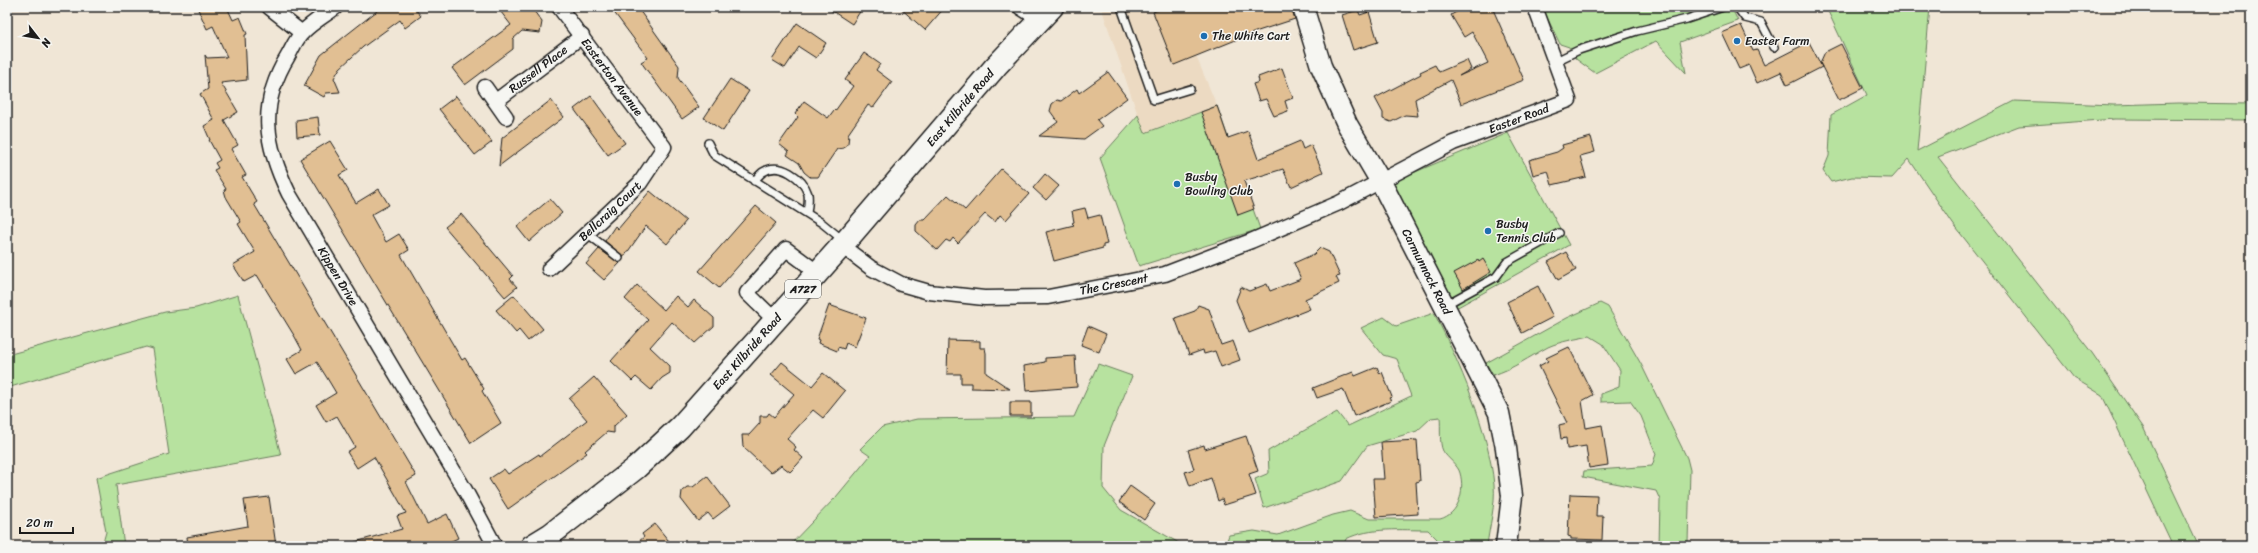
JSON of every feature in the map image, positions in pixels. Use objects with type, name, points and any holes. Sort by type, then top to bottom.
[{"type":"main road","name":"Carmunnock Road","points":[[1303,7],[1321,66],[1347,124],[1381,182],[1443,306],[1500,413],[1512,496],[1506,546]]},
{"type":"main road","name":"East Kilbride Road","points":[[532,546],[550,535],[609,490],[669,437],[844,244],[996,66],[1045,13]]},
{"type":"street","points":[[269,7],[302,33]]},
{"type":"street","name":"Kippen Drive","points":[[336,7],[302,33],[282,67],[269,96],[267,122],[271,147],[279,173],[334,272],[465,490],[495,546]]},
{"type":"street","name":"Easterton Avenue","points":[[559,7],[664,147]]},
{"type":"street","points":[[1020,7],[1045,13]]},
{"type":"street","name":"Easter Road","points":[[1381,182],[1453,142],[1570,100],[1535,7]]},
{"type":"street","name":"Russell Place","points":[[496,101],[582,36]]},
{"type":"street","points":[[485,86],[506,117]]},
{"type":"street","name":"Bellcraig Court","points":[[549,269],[588,234],[640,183],[664,147]]},
{"type":"street","name":"The Crescent","points":[[844,244],[871,268],[901,284],[929,292],[984,298],[1048,297],[1166,274],[1339,203],[1381,182]]},
{"type":"street","points":[[775,320],[747,293],[786,249],[817,272]]},
{"type":"lane","points":[[1121,7],[1154,100],[1190,89]]},
{"type":"lane","points":[[1556,61],[1579,50],[1637,30],[1687,19],[1722,7]]},
{"type":"lane","points":[[1737,7],[1745,18],[1761,22],[1774,47]]},
{"type":"lane","points":[[708,143],[714,155],[807,213],[844,244]]},
{"type":"lane","points":[[754,181],[764,171],[774,168],[788,171],[797,179],[807,193],[809,203],[807,213]]},
{"type":"lane","points":[[1443,306],[1496,277],[1507,262],[1559,233]]},
{"type":"lane","points":[[588,234],[619,258]]},
{"type":"shaded area","points":[[1101,7],[1291,7],[1295,19],[1258,31],[1196,56],[1217,106],[1144,133]]},
{"type":"green space","points":[[1542,7],[1731,7],[1738,21],[1680,42],[1686,73],[1656,41],[1595,73],[1576,59],[1569,47],[1560,44]]},
{"type":"green space","points":[[1826,7],[1930,7],[1917,151],[2014,101],[2114,105],[2178,103],[2251,104],[2251,120],[2115,119],[2019,126],[1938,157],[2092,353],[2143,427],[2199,546],[2173,546],[2102,395],[2074,378],[1953,224],[1909,159],[1892,178],[1852,177],[1831,182],[1823,171],[1829,156],[1831,115],[1867,95]]},
{"type":"green space","name":"Busby Bowling Club","points":[[1217,106],[1260,229],[1139,266],[1100,158],[1138,115],[1145,133]]},
{"type":"green space","name":"Busby Tennis Club","points":[[1508,133],[1569,245],[1456,308],[1392,185],[1396,180]]},
{"type":"green space","points":[[238,295],[281,455],[116,485],[124,546],[102,546],[106,532],[96,478],[169,454],[153,349],[146,347],[7,388],[7,355],[165,312],[196,308]]},
{"type":"green space","points":[[1600,303],[1608,307],[1641,364],[1687,458],[1690,470],[1688,542],[1692,546],[1659,546],[1660,500],[1656,491],[1583,477],[1584,471],[1652,466],[1656,454],[1641,416],[1630,401],[1601,402],[1601,394],[1619,387],[1620,370],[1603,344],[1590,336],[1558,343],[1507,370],[1493,375],[1486,363],[1567,318]]},
{"type":"green space","points":[[1434,313],[1463,374],[1486,442],[1494,485],[1493,508],[1487,546],[1439,546],[1437,539],[1428,530],[1397,530],[1376,531],[1355,535],[1346,539],[1343,546],[1225,546],[1229,535],[1254,531],[1278,535],[1333,515],[1350,511],[1369,519],[1440,519],[1452,512],[1459,501],[1462,487],[1459,470],[1445,454],[1442,448],[1440,417],[1431,418],[1417,431],[1367,446],[1342,481],[1264,508],[1255,479],[1269,473],[1268,451],[1337,412],[1348,426],[1411,396],[1397,359],[1383,355],[1361,328],[1384,317],[1396,326]]},
{"type":"green space","points":[[1098,364],[1132,376],[1104,446],[1103,488],[1121,510],[1179,543],[1190,546],[789,546],[836,497],[870,456],[860,449],[882,427],[917,419],[1074,417]]},
{"type":"building","points":[[197,7],[227,7],[233,20],[240,17],[247,34],[245,35],[247,80],[221,83],[238,112],[224,120],[238,145],[231,149],[246,175],[242,177],[257,202],[254,204],[416,476],[406,482],[427,524],[447,514],[458,538],[441,546],[356,546],[355,542],[402,529],[397,516],[406,513],[374,457],[357,468],[347,452],[355,447],[337,416],[326,422],[316,405],[336,393],[327,378],[317,362],[296,374],[287,359],[302,350],[295,337],[257,275],[244,282],[233,265],[255,252],[238,224],[241,222],[226,197],[224,190],[226,189],[214,170],[218,168],[215,163],[220,160],[209,140],[204,126],[214,120],[200,94],[208,89],[205,55],[207,58],[227,57],[213,26],[207,29]]},
{"type":"building","points":[[382,7],[418,7],[415,9],[421,16],[405,28],[400,20],[363,47],[340,68],[334,78],[340,92],[326,93],[324,97],[304,86],[321,55]]},
{"type":"building","points":[[497,7],[531,7],[542,22],[540,33],[522,31],[513,39],[513,49],[465,85],[452,68],[511,25]]},
{"type":"building","points":[[610,7],[637,7],[679,66],[678,78],[699,107],[682,119],[641,62],[648,58]]},
{"type":"building","points":[[826,7],[863,7],[852,24]]},
{"type":"building","points":[[899,7],[945,7],[925,30]]},
{"type":"building","name":"The White Cart","points":[[1165,7],[1291,7],[1295,19],[1258,31],[1174,65],[1153,12]]},
{"type":"building","points":[[1465,7],[1492,7],[1524,80],[1461,104],[1451,80],[1415,99],[1418,116],[1405,115],[1391,122],[1383,119],[1383,113],[1375,98],[1421,74],[1420,72],[1435,65],[1439,72],[1467,60],[1471,69],[1459,76],[1488,63],[1472,32],[1464,37],[1451,15]]},
{"type":"building","points":[[1358,10],[1360,15],[1369,12],[1378,42],[1353,50],[1342,15]]},
{"type":"building","points":[[797,23],[826,43],[816,58],[799,47],[785,68],[772,60]]},
{"type":"building","points":[[1741,25],[1753,51],[1757,50],[1764,65],[1809,42],[1822,67],[1787,85],[1781,72],[1757,83],[1749,65],[1739,69],[1722,33]]},
{"type":"building","points":[[1841,44],[1863,88],[1839,100],[1820,63],[1825,52]]},
{"type":"building","points":[[864,53],[880,64],[876,70],[892,82],[873,108],[868,105],[848,134],[848,143],[844,148],[837,149],[818,177],[810,177],[804,172],[799,163],[787,155],[789,152],[779,144],[798,117],[795,114],[804,101],[828,118],[834,110],[835,111],[853,86],[845,80]]},
{"type":"building","points":[[1282,68],[1293,98],[1285,101],[1288,111],[1274,116],[1266,99],[1259,101],[1253,84],[1259,82],[1258,77]]},
{"type":"building","points":[[1108,72],[1127,98],[1097,120],[1102,126],[1084,139],[1039,136],[1058,122],[1050,111],[1052,104],[1057,100],[1061,101],[1077,89],[1079,93]]},
{"type":"building","points":[[730,79],[749,91],[723,131],[704,118]]},
{"type":"building","points":[[456,96],[492,142],[475,155],[439,109]]},
{"type":"building","points":[[591,96],[625,143],[608,155],[574,109]]},
{"type":"building","points":[[551,100],[564,117],[499,166],[502,138]]},
{"type":"building","points":[[1217,106],[1228,138],[1248,131],[1258,159],[1300,141],[1303,149],[1311,145],[1323,172],[1291,187],[1283,169],[1244,181],[1254,209],[1238,215],[1201,112]]},
{"type":"building","points":[[318,117],[320,135],[297,137],[296,120]]},
{"type":"building","points":[[1591,137],[1595,152],[1580,156],[1586,177],[1552,185],[1548,171],[1533,175],[1529,160],[1557,152],[1563,148],[1562,145]]},
{"type":"building","points":[[330,141],[348,170],[339,175],[356,203],[379,189],[389,205],[371,215],[386,242],[399,234],[409,250],[401,255],[462,360],[465,358],[484,389],[482,391],[501,423],[471,443],[300,159]]},
{"type":"building","points":[[1001,169],[1029,194],[1006,220],[1000,215],[995,222],[985,214],[958,243],[953,238],[950,242],[946,240],[937,250],[916,231],[916,225],[920,220],[924,220],[948,195],[965,210]]},
{"type":"building","points":[[1045,174],[1059,186],[1046,200],[1033,188]]},
{"type":"building","points":[[650,191],[686,221],[667,244],[646,226],[624,257],[605,241],[615,226],[618,229]]},
{"type":"building","points":[[550,199],[562,213],[529,242],[517,227]]},
{"type":"building","points":[[756,206],[776,223],[719,288],[699,271]]},
{"type":"building","points":[[1085,208],[1088,218],[1100,215],[1107,244],[1103,245],[1103,248],[1054,261],[1046,232],[1074,225],[1072,223],[1074,222],[1072,211]]},
{"type":"building","points":[[461,214],[513,276],[510,279],[517,287],[505,297],[445,227]]},
{"type":"building","points":[[1320,248],[1329,252],[1340,276],[1336,277],[1339,283],[1305,299],[1310,309],[1249,333],[1236,300],[1241,287],[1249,291],[1267,284],[1270,291],[1301,279],[1294,263],[1314,254]]},
{"type":"building","points":[[599,249],[620,263],[604,280],[586,264]]},
{"type":"building","points":[[1566,252],[1576,270],[1558,280],[1548,262]]},
{"type":"building","points":[[1483,259],[1491,272],[1463,289],[1454,273],[1478,260],[1479,262]]},
{"type":"building","points":[[637,285],[664,310],[676,296],[688,307],[694,300],[714,318],[714,326],[695,343],[672,322],[650,347],[670,366],[670,373],[662,378],[651,390],[636,377],[632,381],[611,361],[648,320],[625,299]]},
{"type":"building","points":[[1538,286],[1553,317],[1522,333],[1507,302]]},
{"type":"building","points":[[514,295],[543,329],[528,341],[519,330],[516,333],[496,310]]},
{"type":"building","points":[[829,305],[866,318],[855,347],[846,343],[844,349],[838,347],[837,351],[818,343],[819,340],[817,339]]},
{"type":"building","points":[[1198,305],[1209,309],[1221,345],[1233,341],[1240,360],[1221,367],[1215,351],[1204,354],[1203,350],[1189,355],[1175,318],[1195,311]]},
{"type":"building","points":[[1088,326],[1106,334],[1099,352],[1081,345]]},
{"type":"building","points":[[948,340],[980,341],[980,348],[985,348],[986,353],[986,373],[1010,389],[971,388],[971,383],[961,383],[961,374],[947,374]]},
{"type":"building","points":[[1569,347],[1593,395],[1582,401],[1586,428],[1602,425],[1608,465],[1589,468],[1586,446],[1567,449],[1566,438],[1561,439],[1559,425],[1567,423],[1539,366],[1548,361],[1546,358]]},
{"type":"building","points":[[1075,356],[1077,387],[1026,391],[1024,366],[1045,362],[1045,358]]},
{"type":"building","points":[[782,362],[812,386],[823,373],[845,391],[823,418],[813,410],[787,439],[796,447],[794,450],[803,458],[796,466],[790,472],[781,465],[771,473],[743,447],[742,435],[749,435],[760,423],[760,416],[767,416],[769,413],[774,417],[794,394],[771,375]]},
{"type":"building","points":[[1377,367],[1380,374],[1382,372],[1392,397],[1389,398],[1391,401],[1354,416],[1343,389],[1317,398],[1313,388],[1353,372],[1355,376]]},
{"type":"building","points":[[594,377],[627,414],[614,426],[614,433],[607,432],[585,451],[587,453],[508,509],[489,479],[504,469],[508,474],[539,454],[540,456],[587,420],[569,399]]},
{"type":"building","points":[[1010,402],[1031,402],[1031,416],[1010,416]]},
{"type":"building","points":[[1246,436],[1258,471],[1249,474],[1256,495],[1224,505],[1222,499],[1218,501],[1211,478],[1190,486],[1185,472],[1194,469],[1188,450],[1204,445],[1205,449]]},
{"type":"building","points":[[1417,440],[1420,481],[1416,482],[1418,514],[1376,517],[1373,479],[1384,479],[1381,442]]},
{"type":"building","points":[[707,476],[730,506],[713,519],[708,513],[698,521],[681,499],[682,491],[687,487],[693,487]]},
{"type":"building","points":[[1130,486],[1155,504],[1144,520],[1119,502]]},
{"type":"building","points":[[1570,494],[1597,495],[1596,516],[1603,516],[1602,540],[1571,539],[1571,537],[1568,536]]},
{"type":"building","points":[[269,497],[276,546],[188,546],[187,537],[248,526],[244,500]]},
{"type":"building","points":[[655,524],[673,546],[633,546],[644,537],[642,534]]},
{"type":"place","name":"The White Cart","points":[[1204,36]]},
{"type":"place","name":"Easter Farm","points":[[1737,41]]},
{"type":"place","name":"Busby Bowling Club","points":[[1177,184]]},
{"type":"place","name":"Busby Tennis Club","points":[[1488,231]]}]
